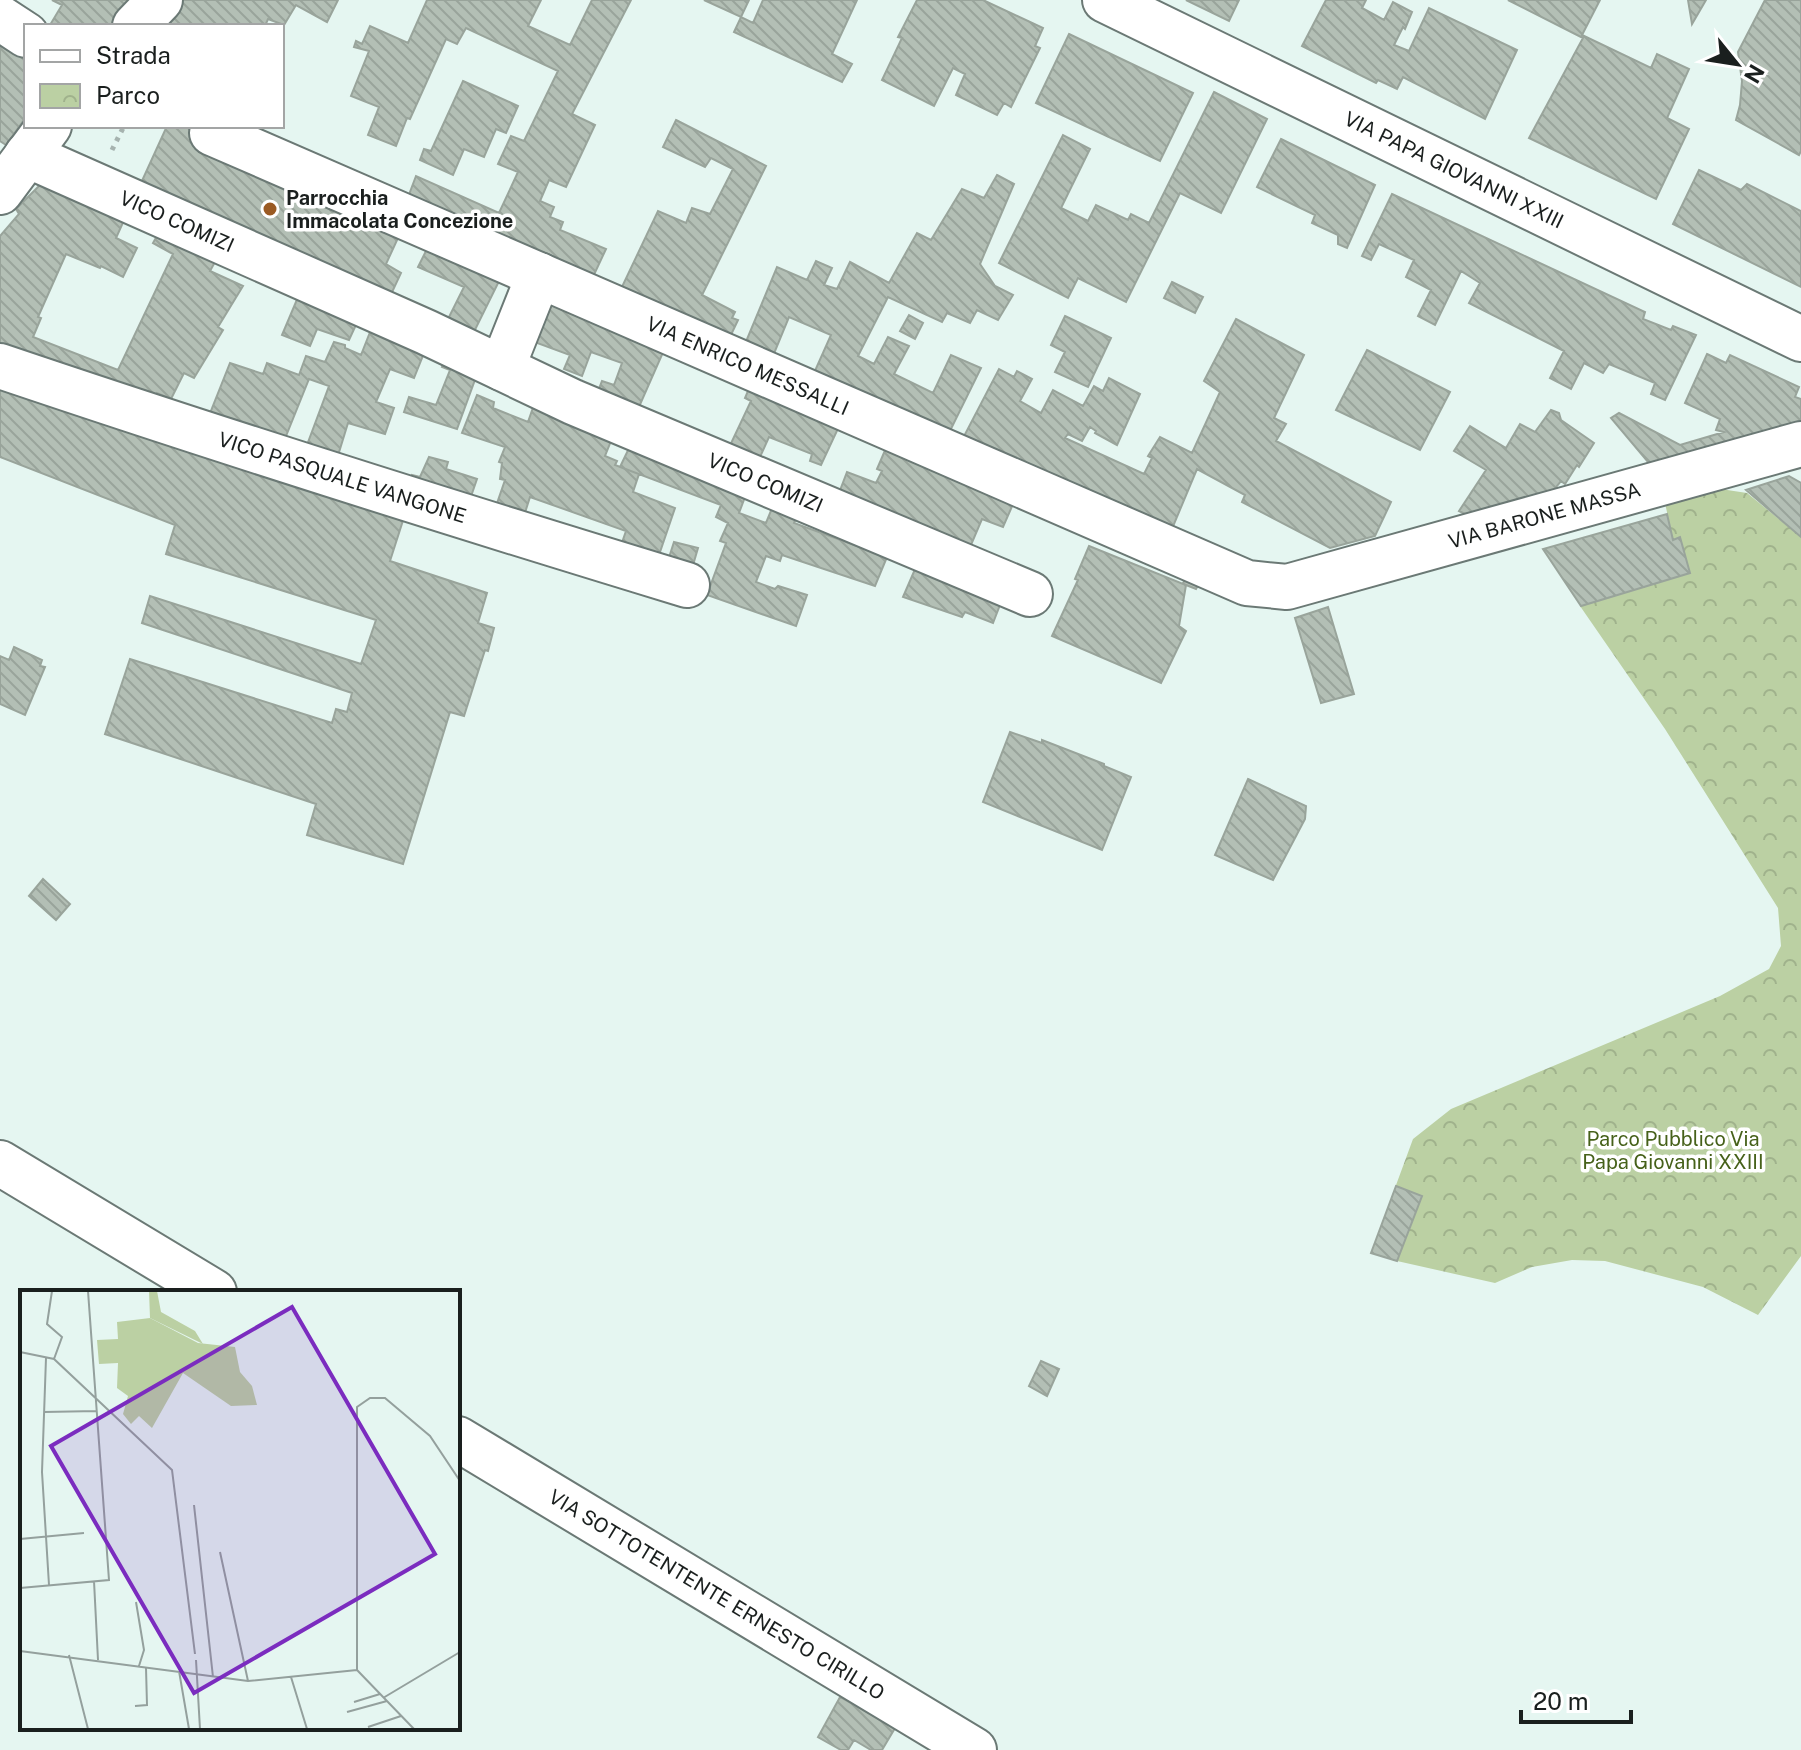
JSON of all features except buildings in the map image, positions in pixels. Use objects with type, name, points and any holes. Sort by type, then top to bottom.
[{"type":"street","points":[[137,24],[160,0]]},
{"type":"street","name":"VIA PAPA GIOVANNI XXIII","points":[[1105,0],[1801,339]]},
{"type":"street","points":[[0,18],[24,34]]},
{"type":"street","name":"VIA ENRICO MESSALLI","points":[[212,133],[1247,583],[1287,587]]},
{"type":"street","points":[[0,192],[38,141]]},
{"type":"street","name":"VICO COMIZI","points":[[38,141],[383,313],[573,402],[1030,594]]},
{"type":"street","points":[[502,368],[539,275]]},
{"type":"street","name":"VICO PASQUALE VANGONE","points":[[0,366],[449,513],[687,585]]},
{"type":"street","name":"VIA BARONE MASSA","points":[[1287,587],[1801,444]]},
{"type":"street","points":[[0,1163],[211,1290]]},
{"type":"street","name":"VIA SOTTOTENTENTE ERNESTO CIRILLO","points":[[460,1440],[974,1750]]},
{"type":"green space","name":"Parco Pubblico Via Papa Giovanni XXIII","points":[[1714,488],[1747,493],[1801,537],[1801,1256],[1758,1315],[1703,1287],[1605,1261],[1572,1260],[1532,1267],[1495,1283],[1371,1253],[1413,1139],[1451,1109],[1720,996],[1769,969],[1781,946],[1778,908],[1665,729],[1580,606],[1690,573],[1679,538],[1673,540],[1665,503]]},
{"type":"place","name":"Parrocchia Immacolata Concezione","points":[[270,209]]}]
